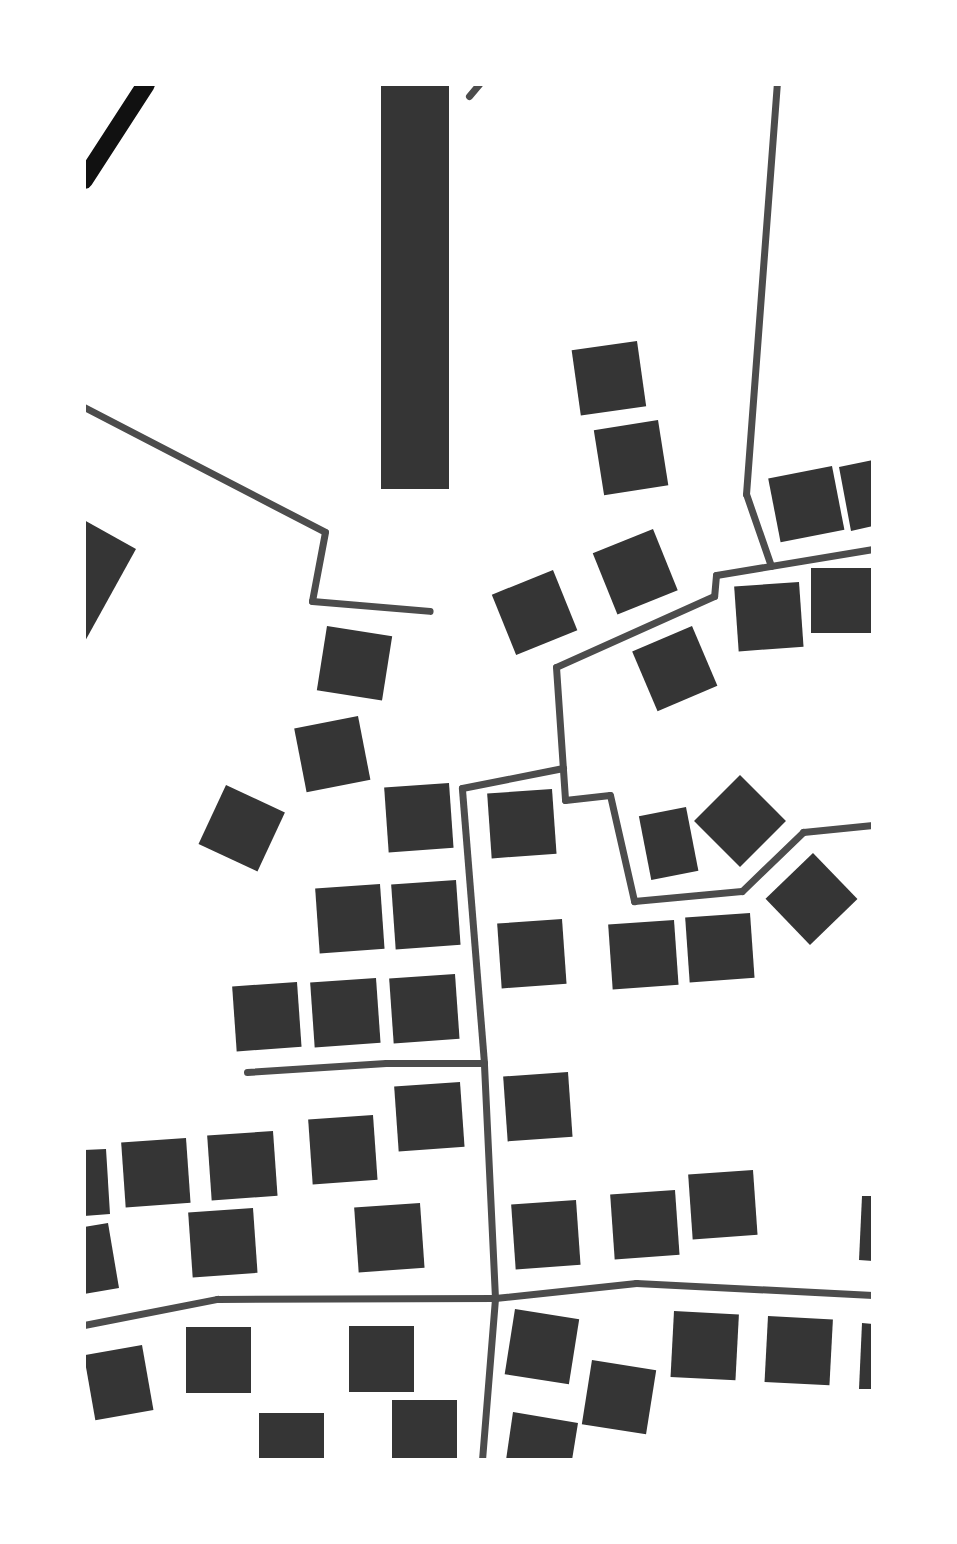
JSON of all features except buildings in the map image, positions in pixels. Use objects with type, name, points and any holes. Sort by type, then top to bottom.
[{"type":"main road","points":[[84,180],[146,84]]},
{"type":"street","points":[[469,96],[479,84]]},
{"type":"street","points":[[771,566],[746,494],[777,84]]},
{"type":"street","points":[[84,407],[324,532],[312,601],[430,611]]},
{"type":"street","points":[[873,549],[716,575],[714,596],[556,667],[565,800],[610,795],[634,901],[742,891],[803,832],[873,825]]},
{"type":"street","points":[[482,1460],[495,1298],[484,1063],[462,788],[563,768]]},
{"type":"street","points":[[247,1072],[386,1063],[484,1063]]},
{"type":"street","points":[[84,1325],[217,1299],[495,1298],[636,1283],[873,1295]]}]
